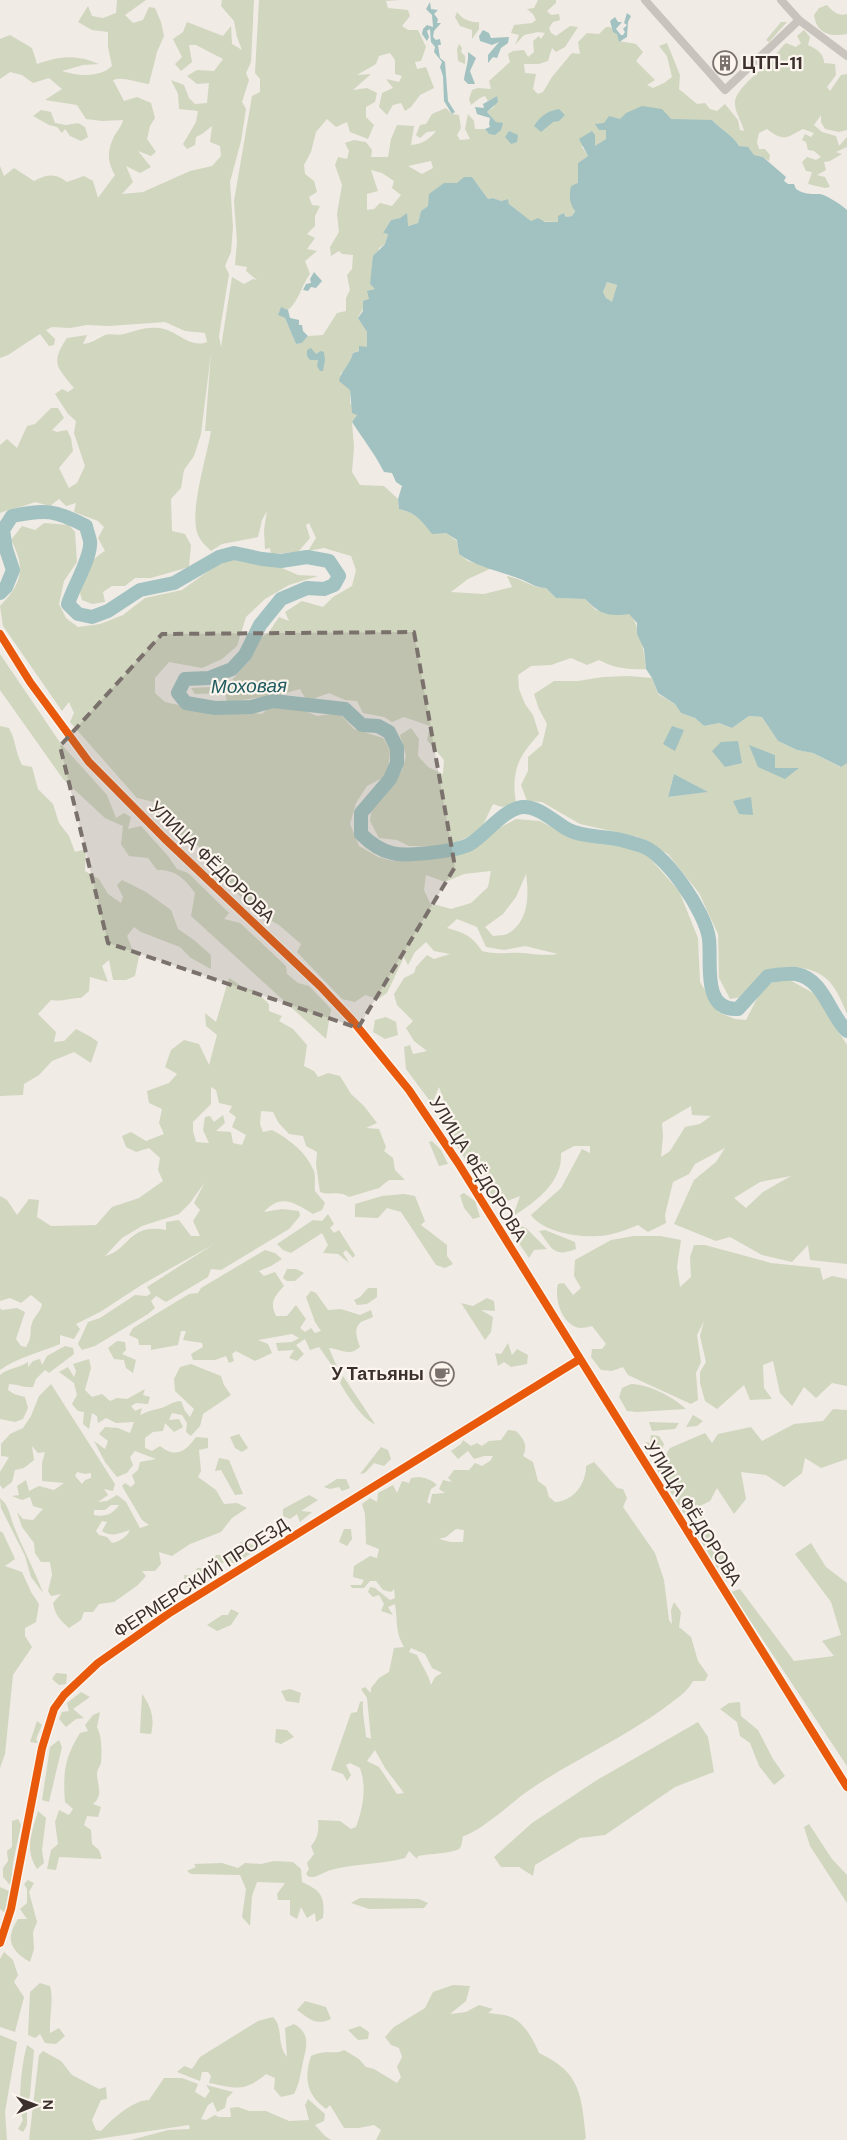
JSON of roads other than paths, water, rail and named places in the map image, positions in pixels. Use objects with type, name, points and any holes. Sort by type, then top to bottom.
[{"type":"street","points":[[645,0],[725,90],[799,20]]},
{"type":"street","points":[[781,0],[799,20],[847,56]]},
{"type":"street","name":"УЛИЦА ФЁДОРОВА","points":[[0,634],[30,682],[89,762],[164,838],[320,986],[381,1054],[431,1120],[847,1787]]},
{"type":"street","name":"ФЕРМЕРСКИЙ ПРОЕЗД","points":[[0,1942],[11,1909],[48,1724],[59,1702],[77,1681],[98,1663],[171,1612],[580,1359]]},
{"type":"water","points":[[430,2],[431,9],[438,10],[434,14],[438,19],[437,23],[441,23],[434,31],[433,37],[436,40],[440,39],[441,45],[438,45],[440,58],[445,62],[448,101],[455,112],[452,114],[444,101],[443,76],[440,67],[442,62],[434,52],[435,47],[431,42],[430,29],[427,31],[429,37],[427,41],[422,34],[423,29],[427,25],[433,27],[432,15],[426,9]]},
{"type":"water","points":[[627,13],[631,16],[628,22],[627,37],[619,42],[617,34],[613,32],[610,21],[615,17],[618,22],[622,22],[616,29],[623,35],[625,32],[623,29],[627,25],[624,23]]},
{"type":"water","points":[[483,30],[489,33],[491,38],[509,37],[508,43],[501,48],[497,58],[493,57],[488,63],[488,55],[499,42],[492,45],[480,41],[479,36]]},
{"type":"water","points":[[468,52],[476,58],[470,71],[475,84],[468,84],[464,80]]},
{"type":"water","points":[[497,96],[498,102],[487,112],[496,122],[503,123],[501,130],[495,135],[489,134],[485,129],[490,127],[490,118],[477,114],[475,107],[484,108],[483,104]]},
{"type":"water","points":[[642,106],[662,109],[671,119],[712,120],[733,138],[739,146],[748,147],[754,155],[763,157],[786,177],[784,181],[788,184],[794,184],[796,189],[804,193],[825,196],[847,210],[847,763],[841,767],[813,753],[797,750],[778,741],[762,717],[749,716],[732,728],[719,723],[704,726],[695,718],[681,713],[675,704],[658,693],[646,669],[644,649],[637,634],[637,623],[629,614],[610,615],[595,608],[585,599],[556,598],[546,588],[480,566],[459,554],[457,540],[446,533],[432,534],[418,518],[410,512],[399,509],[398,499],[402,486],[396,482],[392,473],[384,472],[352,422],[357,415],[352,413],[350,390],[339,381],[353,353],[359,351],[359,346],[367,347],[367,332],[358,318],[363,311],[363,301],[369,299],[367,291],[375,289],[370,284],[373,256],[385,244],[388,234],[383,233],[391,220],[400,218],[407,213],[408,226],[418,223],[421,211],[428,206],[429,194],[444,183],[457,183],[464,177],[472,177],[488,199],[493,198],[501,201],[508,199],[509,204],[531,221],[538,218],[545,222],[558,222],[558,216],[564,213],[566,217],[572,216],[575,211],[570,199],[571,186],[578,183],[578,163],[588,156],[579,139],[592,131],[595,135],[595,146],[606,139],[606,130],[599,130],[595,124],[604,123],[609,116],[620,119],[626,113]],"holes":[[[607,282],[617,285],[612,302],[606,298],[603,292]]]},
{"type":"water","points":[[559,109],[565,115],[559,121],[553,122],[541,132],[534,126],[545,114]]},
{"type":"water","points":[[509,131],[518,135],[517,142],[511,144],[505,137]]},
{"type":"water","points":[[314,272],[322,281],[316,288],[311,287],[308,291],[303,290],[306,284],[311,283],[310,279]]},
{"type":"water","points":[[281,307],[288,310],[290,318],[299,320],[299,325],[302,325],[303,331],[308,336],[302,343],[296,344],[285,318],[278,315]]},
{"type":"water","points":[[311,348],[316,354],[321,351],[324,352],[323,371],[320,371],[317,366],[318,360],[310,360],[307,356],[307,350]]},
{"type":"water","points":[[672,726],[684,730],[675,751],[663,744]]},
{"type":"water","points":[[738,741],[742,763],[725,767],[712,751],[721,742]]},
{"type":"water","points":[[749,745],[775,755],[775,768],[799,768],[785,779],[758,767]]},
{"type":"water","points":[[674,774],[708,792],[668,797]]},
{"type":"water","points":[[751,797],[753,815],[739,814],[733,801]]},
{"type":"waterway","name":"Моховая","points":[[0,593],[6,587],[13,570],[6,549],[3,530],[12,516],[34,512],[58,514],[86,526],[90,548],[68,604],[78,614],[92,617],[108,611],[140,590],[174,583],[219,557],[234,553],[281,561],[307,557],[329,561],[339,576],[334,585],[324,589],[307,588],[281,599],[260,625],[245,655],[232,669],[209,678],[185,679],[178,693],[186,703],[215,708],[251,707],[273,701],[345,709],[362,725],[378,726],[389,732],[397,748],[397,763],[390,779],[361,813],[361,834],[375,846],[387,852],[420,854],[464,847],[476,840],[508,812],[522,807],[535,809],[573,832],[583,835],[614,838],[639,845],[649,850],[672,871],[683,884],[700,914],[709,939],[711,983],[713,994],[718,1002],[726,1008],[738,1009],[768,976],[796,974],[805,977],[820,990],[835,1016],[847,1031]]},
{"type":"place","name":"ЦТП-11","points":[[725,63]]},
{"type":"place","name":"У Татьяны","points":[[442,1374]]}]
